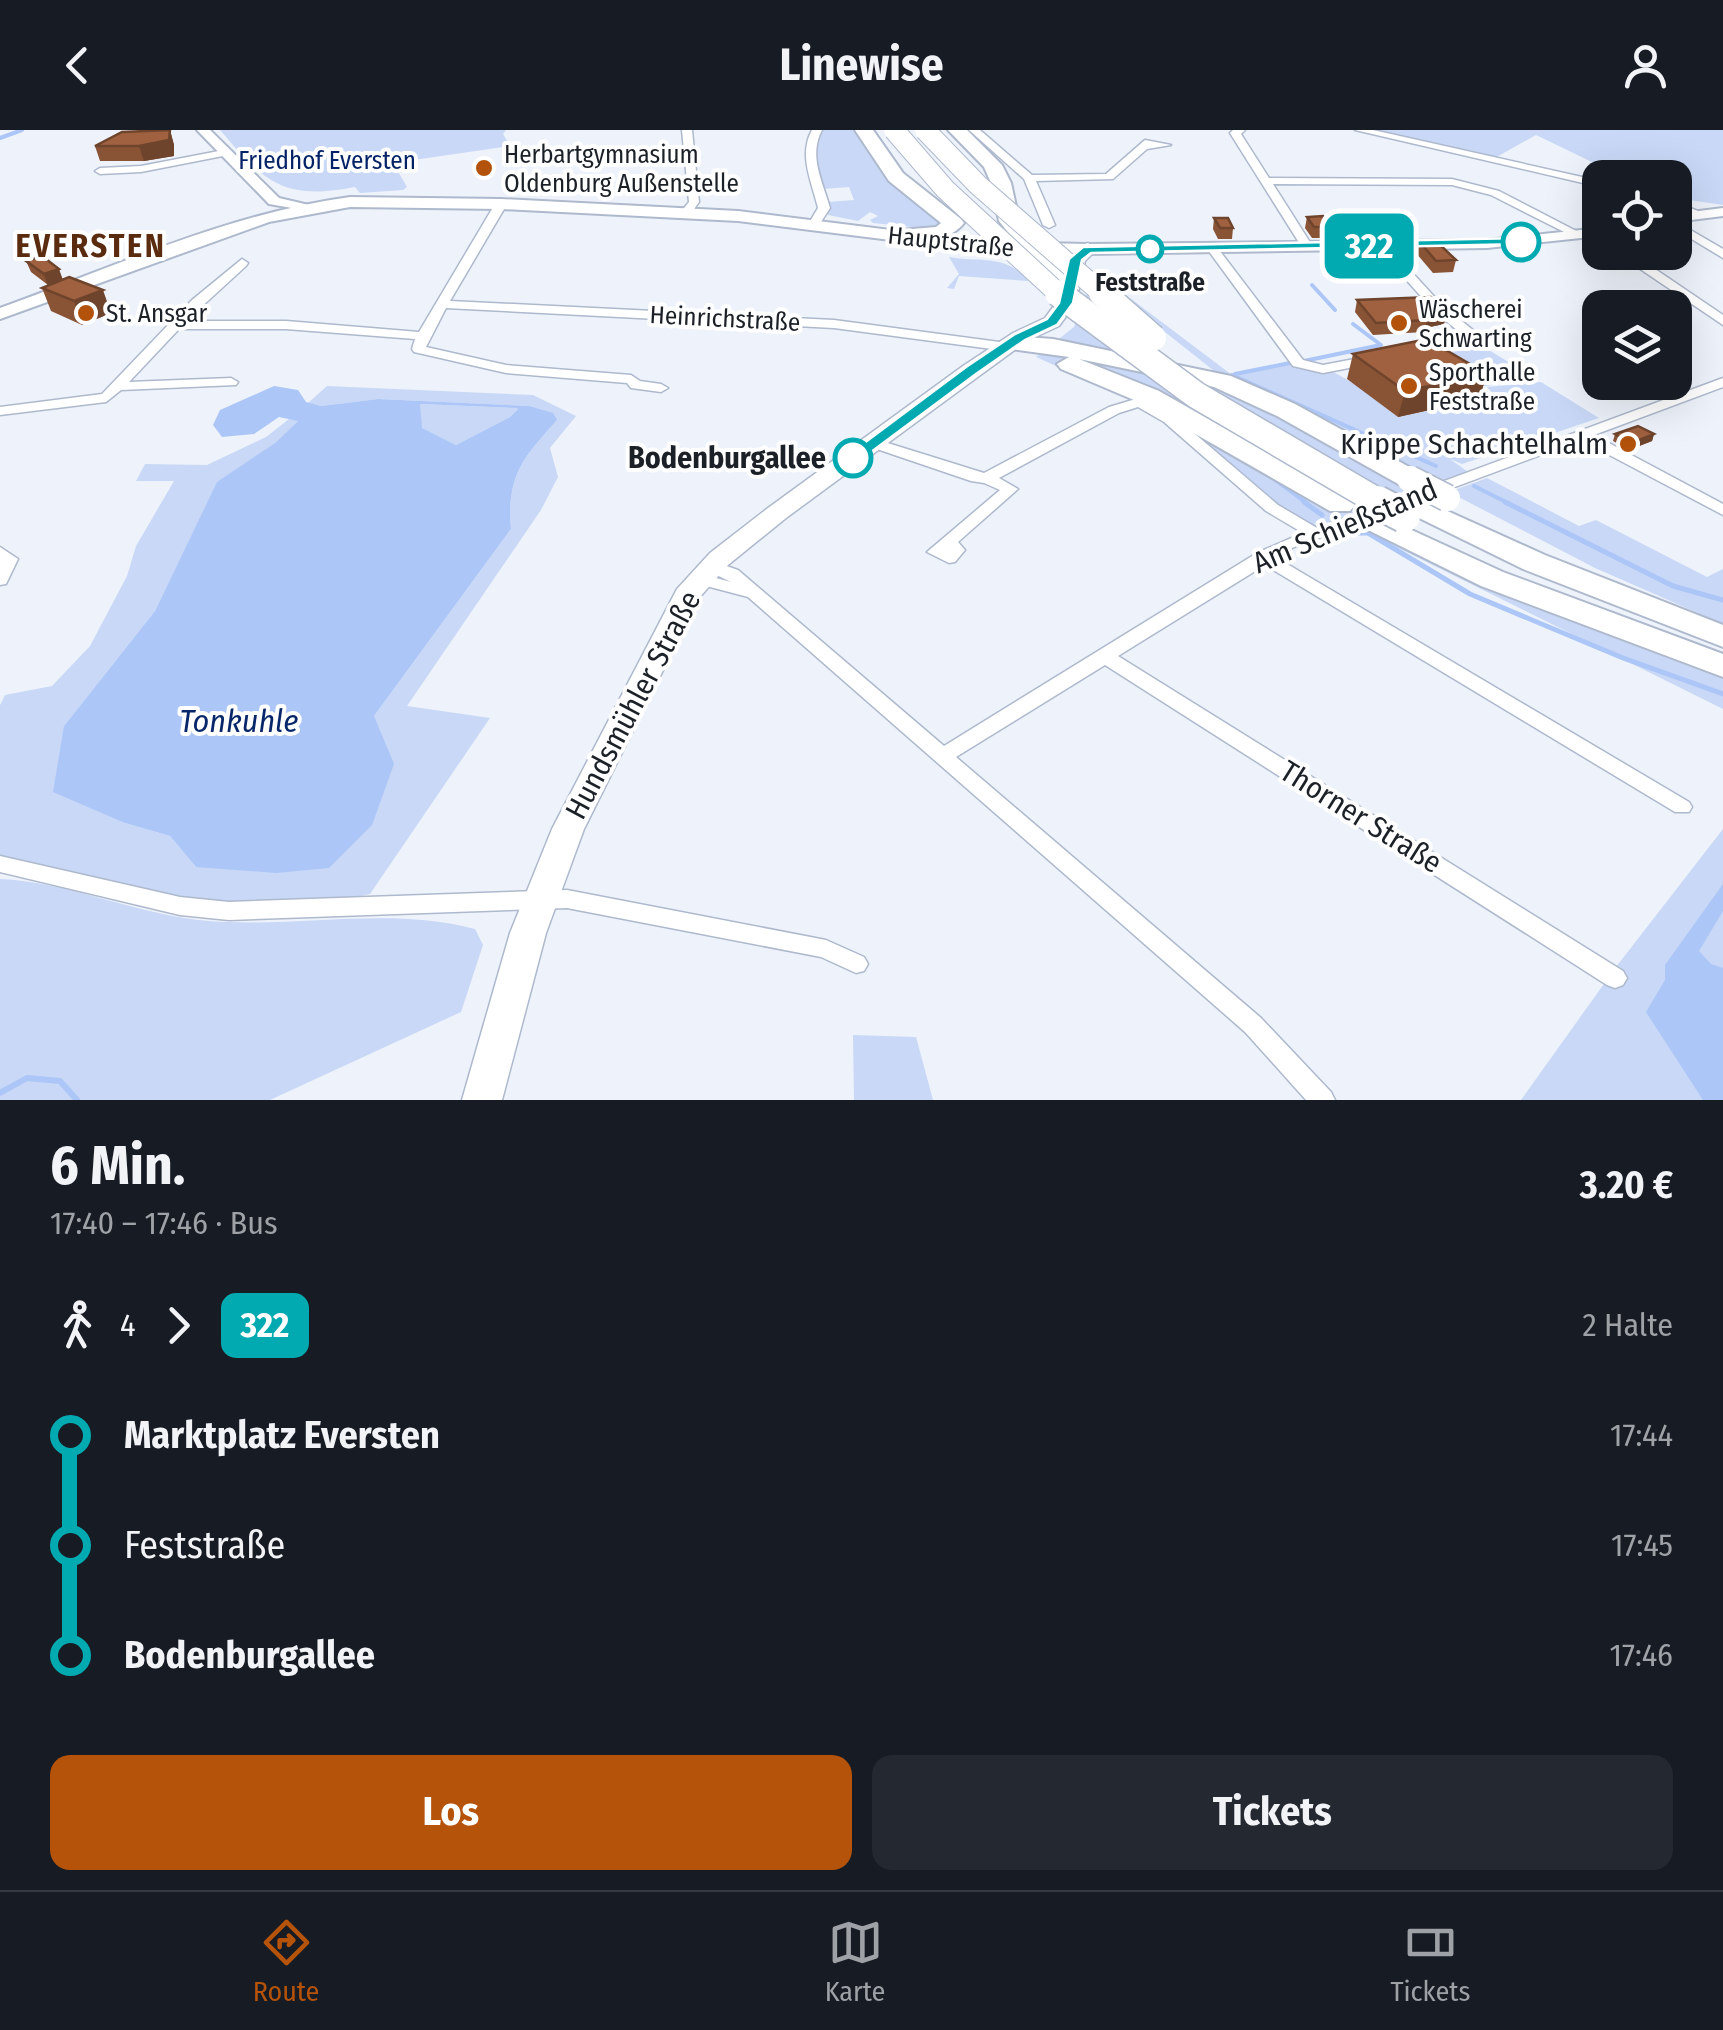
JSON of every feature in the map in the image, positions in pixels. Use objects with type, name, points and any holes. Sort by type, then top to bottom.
[{"type":"highway","points":[[894,130],[937,184],[977,223],[1086,314],[1270,440],[1413,512],[1723,636]]},
{"type":"highway","points":[[925,130],[1006,211],[1160,344],[1290,436],[1504,563],[1723,654]]},
{"type":"highway","points":[[956,130],[992,165],[1001,183],[1009,221],[1026,249]]},
{"type":"highway","points":[[865,132],[888,168],[954,223],[942,232],[896,236]]},
{"type":"highway","points":[[915,191],[974,214],[1026,249]]},
{"type":"highway","points":[[1052,322],[1072,342],[1117,358]]},
{"type":"highway","points":[[1007,342],[1042,344],[1117,358],[1243,388],[1410,479],[1413,512]]},
{"type":"highway","points":[[1007,342],[1150,397],[1340,504],[1413,512],[1492,579],[1723,666]]},
{"type":"main road","name":"Hauptstraße","points":[[0,314],[272,204],[501,204],[686,213],[815,223],[1026,249],[1088,250]]},
{"type":"main road","points":[[1026,249],[1068,286]]},
{"type":"main road","name":"Hundsmühler Straße","points":[[482,1100],[539,900],[568,828],[680,607],[707,572],[744,538],[1038,315],[1046,292],[1043,278],[1026,249]]},
{"type":"main road","points":[[1052,322],[1066,303],[1076,259],[1088,250]]},
{"type":"main road","name":"Hundsmühler Straße","points":[[1007,342],[1052,322]]},
{"type":"street","points":[[203,130],[272,204]]},
{"type":"street","points":[[686,213],[694,202],[687,130]]},
{"type":"street","points":[[815,223],[824,208],[810,152],[810,140],[817,130]]},
{"type":"street","points":[[974,130],[1029,178],[1048,225]]},
{"type":"street","points":[[1240,130],[1236,133],[1308,247]]},
{"type":"street","points":[[1360,130],[1582,180]]},
{"type":"street","points":[[1029,178],[1109,177],[1144,146]]},
{"type":"street","points":[[100,170],[141,169],[224,152]]},
{"type":"street","points":[[1266,181],[1452,182],[1495,193],[1582,231]]},
{"type":"street","points":[[421,343],[501,204]]},
{"type":"street","points":[[1692,211],[1699,214]]},
{"type":"street","points":[[1692,216],[1723,212]]},
{"type":"street","points":[[1692,233],[1723,254]]},
{"type":"street","name":"Hauptstraße","points":[[1088,250],[1511,242],[1582,236]]},
{"type":"street","points":[[1382,245],[1438,308],[1474,338],[1408,352]]},
{"type":"street","points":[[1212,248],[1294,358],[1327,368],[1389,356]]},
{"type":"street","points":[[0,411],[98,400],[121,386],[230,270],[242,263]]},
{"type":"street","points":[[1648,270],[1723,321]]},
{"type":"street","name":"Heinrichstraße","points":[[442,304],[831,324],[1007,342]]},
{"type":"street","points":[[175,326],[286,325],[421,343],[506,369],[632,379],[636,384],[661,388]]},
{"type":"street","name":"Am Schießstand","points":[[943,756],[1264,557],[1314,533],[1723,382]]},
{"type":"street","points":[[121,386],[225,384]]},
{"type":"street","points":[[1703,390],[1723,400]]},
{"type":"street","points":[[987,478],[1114,410],[1139,402],[1169,419],[1272,508],[1314,533]]},
{"type":"street","points":[[1582,434],[1723,510]]},
{"type":"street","points":[[872,443],[976,478],[987,478],[1010,489],[948,541]]},
{"type":"street","points":[[0,552],[10,559],[0,580]]},
{"type":"street","points":[[1264,557],[1682,807]]},
{"type":"street","points":[[707,572],[754,594],[943,756],[1253,1025],[1322,1100]]},
{"type":"street","name":"Thorner Straße","points":[[1106,657],[1615,978]]},
{"type":"street","points":[[0,864],[165,903],[228,911],[572,900],[755,934],[826,950],[856,964]]},
{"type":"green space","name":"Friedhof Eversten","points":[[220,130],[506,130],[503,134],[510,146],[393,163],[407,187],[403,190],[360,193],[355,187],[309,191],[292,189],[263,175]]},
{"type":"green space","points":[[821,130],[855,130],[894,180],[945,215],[941,230],[873,223],[870,220],[878,216],[870,212],[858,221],[828,215],[827,202],[854,200],[849,187],[823,189],[812,147]]},
{"type":"green space","points":[[1360,130],[1723,130],[1723,205],[1692,200],[1692,160],[1588,160],[1536,135],[1493,159]]},
{"type":"green space","points":[[949,257],[1002,263],[1028,281],[959,276],[954,289],[947,288],[959,274]]},
{"type":"green space","points":[[1098,274],[1232,375],[1286,364],[1309,364],[1350,381],[1398,417],[1495,396],[1487,387],[1541,382],[1599,418],[1462,464],[1450,459],[1471,474],[1314,533],[1155,410],[1036,357],[1074,327],[1087,293],[1175,365],[1218,374],[1098,279]]},
{"type":"green space","points":[[1482,346],[1537,379],[1485,386],[1420,359]]},
{"type":"green space","points":[[327,386],[533,395],[576,416],[550,448],[558,477],[541,510],[407,706],[490,718],[370,894],[298,910],[229,911],[0,864],[0,705],[5,695],[52,686],[90,646],[127,576],[136,546],[174,481],[136,481],[145,464],[207,465],[266,437],[289,419],[299,420],[275,443],[217,483],[155,611],[64,726],[125,823],[170,836],[196,867],[374,716],[511,529],[511,495],[520,469],[557,420],[529,406],[378,399],[321,406],[308,403]]},
{"type":"green space","points":[[420,404],[519,408],[510,417],[456,445],[421,428]]},
{"type":"green space","points":[[1487,478],[1579,526],[1596,520],[1707,577],[1723,569],[1723,624],[1595,568],[1449,492]]},
{"type":"green space","points":[[1368,533],[1517,599],[1723,674],[1723,709]]},
{"type":"green space","points":[[1723,829],[1723,1100],[1521,1100],[1616,967]]},
{"type":"green space","points":[[0,879],[51,886],[157,913],[209,921],[377,918],[443,922],[475,929],[483,945],[461,1012],[270,1100],[0,1100]]},
{"type":"green space","points":[[853,1035],[916,1037],[933,1100],[854,1100]]},
{"type":"water","name":"Tonkuhle","points":[[274,386],[298,390],[306,402],[321,406],[378,399],[529,406],[553,413],[557,420],[520,468],[511,495],[511,529],[374,716],[394,764],[372,825],[329,868],[276,873],[196,867],[170,836],[125,823],[53,792],[64,726],[155,611],[217,482],[275,443],[298,421],[279,417],[254,434],[222,437],[213,425],[220,410]],"holes":[[[420,404],[517,408],[510,417],[456,445],[422,428]]]},
{"type":"water","points":[[1723,884],[1723,911],[1699,951],[1711,964],[1723,968],[1723,1100],[1703,1100],[1646,1012],[1665,980],[1665,965]]},
{"type":"building","points":[[170,130],[169,140],[139,146],[95,146],[122,132]]},
{"type":"building","points":[[1323,216],[1331,227],[1314,227],[1307,217]]},
{"type":"building","points":[[1214,218],[1228,218],[1233,228],[1220,228]]},
{"type":"building","points":[[1419,241],[1436,241],[1456,260],[1436,261]]},
{"type":"building","points":[[42,256],[59,269],[44,274],[26,261]]},
{"type":"building","points":[[69,277],[103,290],[74,301],[42,288]]},
{"type":"building","points":[[1431,297],[1447,312],[1423,316],[1427,320],[1376,323],[1357,300]]},
{"type":"building","points":[[1427,339],[1487,374],[1405,391],[1353,354]]},
{"type":"building","points":[[1638,426],[1654,434],[1632,443],[1615,434]]},
{"type":"waterway","points":[[0,138],[22,130]]},
{"type":"waterway","points":[[1312,285],[1335,310]]},
{"type":"waterway","points":[[1304,361],[1381,345],[1353,324]]},
{"type":"waterway","points":[[1235,374],[1290,363]]},
{"type":"waterway","points":[[1232,375],[1436,466]]},
{"type":"waterway","points":[[1266,473],[1308,504]]},
{"type":"waterway","points":[[1474,486],[1510,504]]},
{"type":"waterway","points":[[1304,502],[1322,515]]},
{"type":"waterway","points":[[1505,502],[1673,586],[1723,600]]},
{"type":"waterway","points":[[1354,533],[1368,533],[1470,594],[1623,658],[1723,694]]},
{"type":"waterway","points":[[0,1093],[27,1078],[60,1081],[77,1100]]},
{"type":"bus line","name":"322","points":[[853,458],[971,370],[1020,337],[1052,322],[1066,303],[1076,259],[1088,250],[1521,242]]},
{"type":"place","name":"Herbartgymnasium Oldenburg Außenstelle","points":[[484,168]]},
{"type":"place","name":"Feststraße","points":[[1150,249]]},
{"type":"place","name":"St. Ansgar","points":[[86,313]]},
{"type":"place","name":"Wäscherei Schwarting","points":[[1399,323]]},
{"type":"place","name":"Sporthalle Feststraße","points":[[1409,386]]},
{"type":"place","name":"Krippe Schachtelhalm","points":[[1628,444]]},
{"type":"place","name":"Bodenburgallee","points":[[853,458]]},
{"type":"district","name":"EVERSTEN","points":[[91,246]]}]
